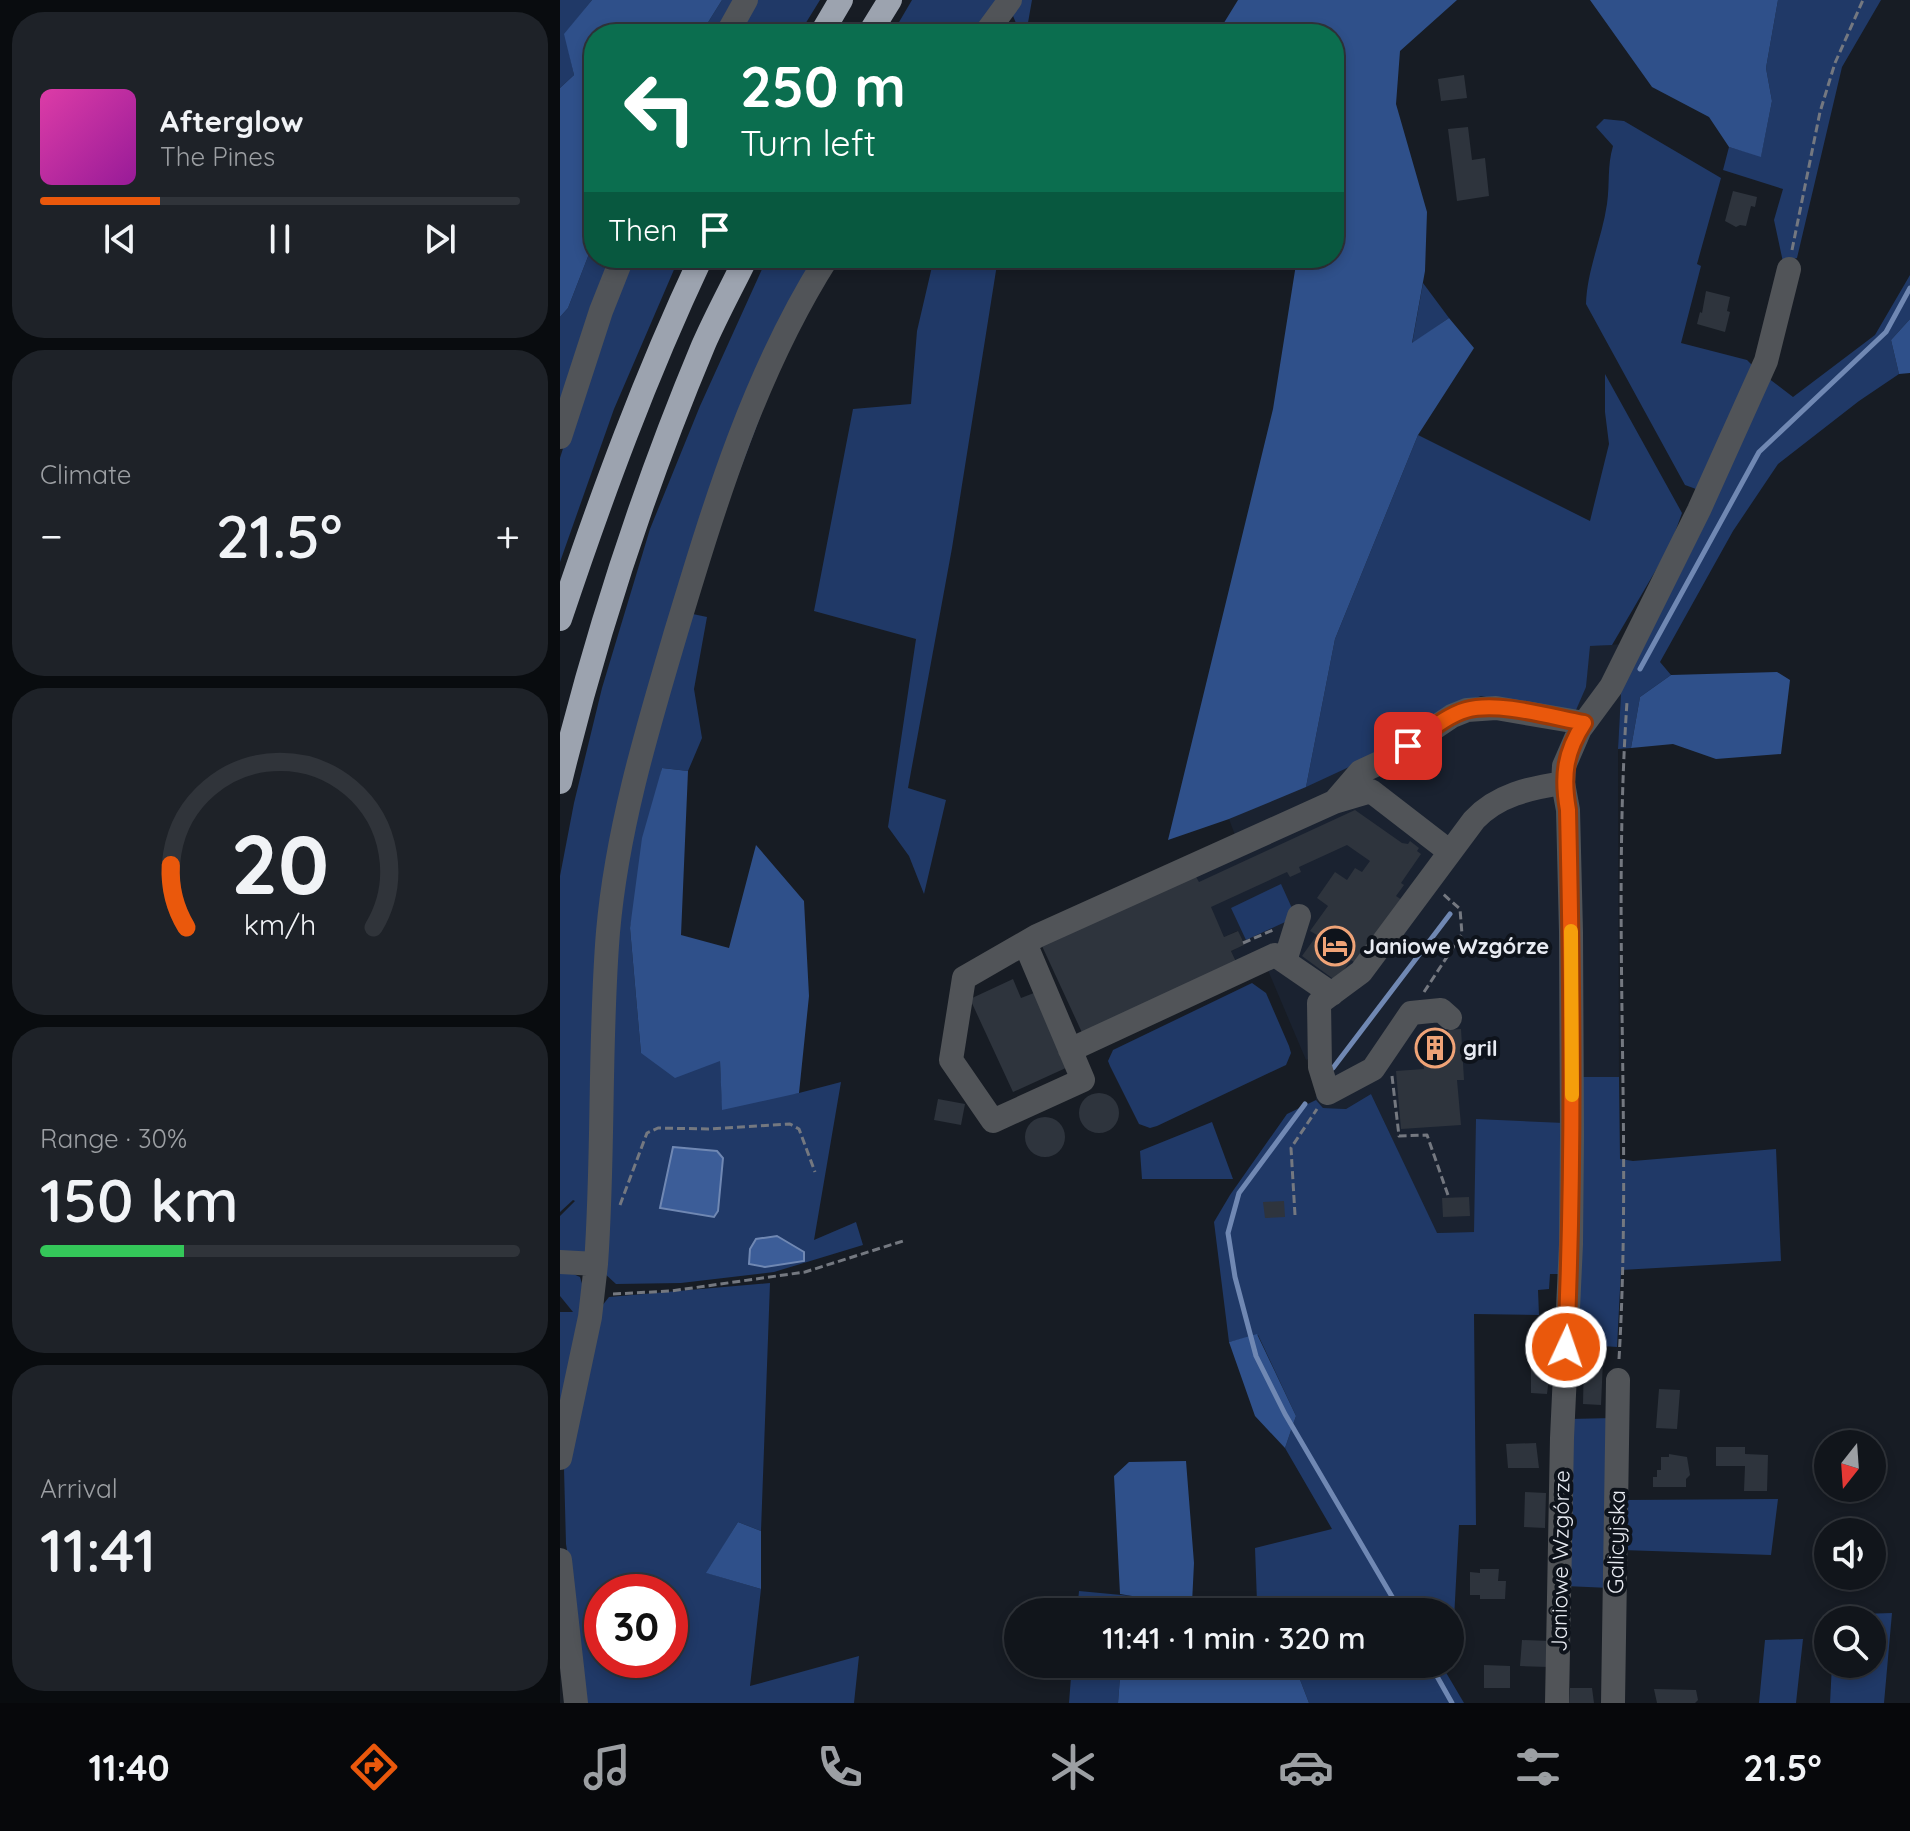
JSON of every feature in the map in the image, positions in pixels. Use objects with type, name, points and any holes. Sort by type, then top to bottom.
[{"type":"highway","points":[[827,24],[841,0]]},
{"type":"highway","points":[[875,24],[890,0]]},
{"type":"highway","points":[[560,619],[610,471],[665,335],[696,268]]},
{"type":"highway","points":[[560,782],[598,640],[646,492],[704,344],[741,268]]},
{"type":"street","points":[[733,24],[746,0]]},
{"type":"street","points":[[992,24],[1010,0]]},
{"type":"street","points":[[560,437],[618,268]]},
{"type":"street","points":[[560,1458],[596,1264],[608,931],[622,828],[643,743],[718,490],[746,417],[822,268]]},
{"type":"street","name":"Janiowe Wzgórze","points":[[1557,1703],[1572,1136],[1569,825],[1563,783],[1564,766],[1584,723],[1611,687],[1699,510],[1766,361],[1789,269]]},
{"type":"street","points":[[1334,802],[1360,772],[1388,759],[1452,716],[1467,710],[1496,708],[1584,723]]},
{"type":"street","points":[[1450,1018],[1441,1010],[1411,1013],[1373,1069],[1328,1093],[1320,1067],[1319,1003],[1361,972],[1486,806],[1518,792],[1563,783]]},
{"type":"street","points":[[1025,943],[1083,1080],[993,1121],[951,1060],[964,978],[1025,943],[1334,802],[1371,791],[1450,852]]},
{"type":"street","points":[[1285,961],[1299,916]]},
{"type":"street","points":[[1070,1050],[1275,955],[1332,994]]},
{"type":"street","points":[[560,1262],[596,1264]]},
{"type":"street","name":"Galicyjska","points":[[1613,1703],[1618,1380]]},
{"type":"street","points":[[560,1560],[576,1703]]},
{"type":"path","points":[[1789,269],[1820,112],[1835,63],[1863,0]]},
{"type":"path","points":[[1618,1380],[1624,1275],[1621,885],[1627,701]]},
{"type":"path","points":[[1411,1013],[1462,934],[1460,909],[1428,882]]},
{"type":"path","points":[[1380,1082],[1393,1076],[1399,1136],[1427,1135],[1449,1198]]},
{"type":"path","points":[[1295,1215],[1291,1148],[1328,1093]]},
{"type":"path","points":[[598,1226],[615,1216],[647,1133],[658,1128],[708,1129],[790,1124],[799,1129],[815,1172]]},
{"type":"path","points":[[1419,1128],[1419,1135]]},
{"type":"path","points":[[593,1293],[671,1291],[805,1272],[903,1241]]},
{"type":"shaded area","points":[[560,0],[592,0],[565,34],[574,75],[560,88]]},
{"type":"shaded area","points":[[592,0],[722,0],[707,24],[584,24],[584,267],[568,308],[560,317],[560,88],[574,75],[564,34]]},
{"type":"shaded area","points":[[722,0],[737,0],[723,24],[707,24]]},
{"type":"shaded area","points":[[752,0],[820,0],[805,24],[739,24]]},
{"type":"shaded area","points":[[912,0],[1003,0],[985,24],[898,24]]},
{"type":"shaded area","points":[[1021,0],[1032,0],[1028,24],[1016,24],[1011,11]]},
{"type":"shaded area","points":[[1238,0],[1457,0],[1400,51],[1396,104],[1427,212],[1425,271],[1412,343],[1449,318],[1474,348],[1418,435],[1335,639],[1306,787],[1168,840],[1273,409],[1295,268],[1344,268],[1344,24],[1223,24]]},
{"type":"shaded area","points":[[1590,0],[1778,0],[1766,68],[1772,101],[1761,157],[1729,147],[1709,117],[1652,87]]},
{"type":"shaded area","points":[[1778,0],[1881,0],[1842,67],[1797,258],[1783,262],[1774,220],[1783,189],[1723,170],[1729,147],[1761,156],[1772,101],[1766,68]]},
{"type":"shaded area","points":[[1604,119],[1624,121],[1721,178],[1697,264],[1701,266],[1681,343],[1747,360],[1753,366],[1696,489],[1685,485],[1586,304],[1607,204],[1613,146],[1596,127]]},
{"type":"shaded area","points":[[584,267],[611,268],[560,421],[560,317],[568,308]]},
{"type":"shaded area","points":[[624,268],[675,268],[614,409],[560,562],[560,458],[604,319]]},
{"type":"shaded area","points":[[762,268],[816,268],[637,743],[589,1249],[578,1257],[560,1256],[560,1216],[575,1201],[560,1212],[560,876],[602,688],[650,529],[700,406]]},
{"type":"shaded area","points":[[932,268],[996,268],[952,548],[908,788],[946,800],[924,894],[909,856],[888,827],[916,639],[814,611],[853,409],[911,404],[917,331]]},
{"type":"shaded area","points":[[1910,275],[1910,319],[1891,340],[1899,374],[1778,464],[1733,531],[1660,662],[1671,675],[1640,697],[1631,748],[1618,749],[1622,676],[1768,378],[1793,397],[1875,335]]},
{"type":"shaded area","points":[[1423,283],[1449,318],[1412,344]]},
{"type":"shaded area","points":[[1910,319],[1910,373],[1899,374],[1891,340]]},
{"type":"shaded area","points":[[1605,374],[1682,513],[1670,546],[1612,645],[1590,646],[1586,687],[1576,710],[1562,712],[1481,696],[1444,710],[1390,748],[1306,787],[1335,639],[1418,435],[1590,521],[1609,444]]},
{"type":"shaded area","points":[[688,613],[707,617],[694,689],[702,738],[688,771],[662,768],[630,928],[641,1053],[720,1061],[722,1102],[799,1093],[841,1082],[814,1240],[856,1222],[863,1245],[774,1272],[681,1283],[616,1284],[603,1272],[613,952],[647,755]]},
{"type":"shaded area","points":[[1624,644],[1618,749],[1619,1077],[1567,1077],[1564,1123],[1474,1232],[1436,1233],[1371,1094],[1346,1109],[1323,1108],[1316,1100],[1312,1057],[1306,1060],[1267,968],[1239,968],[1231,951],[1244,945],[1242,939],[1237,931],[1224,937],[1195,875],[1235,835],[1229,819],[1390,748],[1444,710],[1481,696],[1562,712],[1586,687],[1589,646]]},
{"type":"shaded area","points":[[1777,672],[1790,680],[1781,754],[1716,759],[1673,744],[1631,748],[1640,697],[1671,675]]},
{"type":"shaded area","points":[[662,768],[688,771],[681,935],[729,948],[756,845],[804,901],[809,996],[799,1093],[722,1110],[720,1061],[675,1078],[641,1053],[630,928],[642,838]]},
{"type":"shaded area","points":[[1281,884],[1296,917],[1246,940],[1231,908]]},
{"type":"shaded area","points":[[1252,983],[1266,993],[1289,1046],[1291,1053],[1286,1065],[1157,1126],[1150,1128],[1139,1124],[1108,1061],[1113,1050]]},
{"type":"shaded area","points":[[1577,1077],[1619,1077],[1620,1159],[1633,1161],[1776,1149],[1781,1261],[1621,1270],[1617,1347],[1571,1344]]},
{"type":"shaded area","points":[[1371,1094],[1437,1233],[1474,1232],[1476,1119],[1564,1123],[1562,1274],[1550,1274],[1549,1289],[1538,1290],[1539,1315],[1474,1314],[1476,1525],[1459,1525],[1455,1598],[1257,1598],[1255,1548],[1332,1529],[1285,1448],[1296,1416],[1258,1335],[1229,1342],[1214,1222],[1287,1114],[1316,1100],[1323,1108],[1346,1109]]},
{"type":"shaded area","points":[[1212,1122],[1233,1179],[1142,1179],[1140,1151]]},
{"type":"shaded area","points":[[673,1147],[717,1151],[723,1158],[718,1211],[714,1217],[660,1208]]},
{"type":"shaded area","points":[[777,1236],[804,1252],[804,1261],[765,1267],[749,1264],[750,1249],[756,1239]]},
{"type":"shaded area","points":[[560,1268],[580,1277],[586,1297],[560,1426],[560,1312],[573,1312],[560,1296]]},
{"type":"shaded area","points":[[770,1283],[761,1531],[738,1522],[707,1573],[761,1589],[750,1686],[859,1656],[854,1703],[582,1703],[566,1544],[564,1469],[598,1311],[609,1297]]},
{"type":"shaded area","points":[[1257,1334],[1296,1416],[1285,1448],[1255,1416],[1229,1342]]},
{"type":"shaded area","points":[[1614,1418],[1610,1588],[1565,1586],[1569,1419]]},
{"type":"shaded area","points":[[1186,1461],[1194,1563],[1192,1598],[1132,1598],[1120,1594],[1114,1476],[1129,1462]]},
{"type":"shaded area","points":[[1778,1499],[1771,1555],[1622,1550],[1622,1500]]},
{"type":"shaded area","points":[[738,1522],[761,1531],[761,1589],[706,1573]]},
{"type":"shaded area","points":[[1079,1591],[1132,1596],[1132,1598],[1078,1598]]},
{"type":"shaded area","points":[[1886,1613],[1892,1613],[1884,1703],[1830,1703],[1831,1678],[1886,1678]]},
{"type":"shaded area","points":[[1803,1639],[1796,1703],[1759,1703],[1765,1640]]},
{"type":"shaded area","points":[[1071,1678],[1120,1678],[1118,1703],[1069,1703]]},
{"type":"shaded area","points":[[1120,1678],[1299,1678],[1309,1703],[1118,1703]]},
{"type":"shaded area","points":[[1299,1678],[1449,1678],[1464,1703],[1309,1703]]},
{"type":"building","points":[[1464,75],[1467,98],[1441,101],[1438,79]]},
{"type":"building","points":[[1468,127],[1472,160],[1485,158],[1489,196],[1457,201],[1448,129]]},
{"type":"building","points":[[1733,191],[1757,197],[1755,207],[1751,206],[1746,226],[1736,227],[1725,221]]},
{"type":"building","points":[[1706,291],[1730,297],[1725,332],[1697,324]]},
{"type":"building","points":[[1355,810],[1402,843],[1408,844],[1410,841],[1421,854],[1396,896],[1405,902],[1360,966],[1351,960],[1336,981],[1302,956],[1317,935],[1310,931],[1328,906],[1317,898],[1335,872],[1347,880],[1355,868],[1362,872],[1370,861],[1347,845],[1299,867],[1301,872],[1290,877],[1287,872],[1211,907],[1224,937],[1238,931],[1242,939],[1244,945],[1231,951],[1239,968],[1085,1039],[1042,946],[1195,875],[1199,882]]},
{"type":"building","points":[[1013,979],[1021,998],[1034,993],[1068,1067],[1013,1092],[970,999]]},
{"type":"building","points":[[1461,1029],[1464,1080],[1457,1080],[1461,1125],[1401,1129],[1396,1071],[1424,1069],[1423,1062],[1419,1060],[1418,1044],[1431,1034],[1448,1040],[1448,1030]]},
{"type":"building","points":[[1099,1093],[1113,1099],[1119,1113],[1113,1127],[1099,1133],[1085,1127],[1079,1113],[1085,1099]]},
{"type":"building","points":[[938,1099],[965,1104],[961,1125],[934,1120]]},
{"type":"building","points":[[1045,1117],[1059,1123],[1065,1137],[1059,1151],[1045,1157],[1031,1151],[1025,1137],[1031,1123]]},
{"type":"building","points":[[1469,1197],[1470,1216],[1443,1217],[1442,1198]]},
{"type":"building","points":[[1284,1201],[1285,1217],[1265,1218],[1263,1202]]},
{"type":"building","points":[[1584,1359],[1603,1360],[1601,1405],[1583,1404]]},
{"type":"building","points":[[1531,1360],[1551,1361],[1547,1394],[1531,1393]]},
{"type":"building","points":[[1659,1389],[1680,1390],[1677,1429],[1656,1428]]},
{"type":"building","points":[[1536,1443],[1539,1468],[1508,1468],[1506,1444]]},
{"type":"building","points":[[1716,1447],[1745,1447],[1745,1454],[1768,1455],[1767,1491],[1744,1491],[1745,1466],[1716,1466]]},
{"type":"building","points":[[1669,1454],[1687,1457],[1690,1475],[1686,1479],[1686,1487],[1653,1487],[1653,1477],[1657,1477],[1657,1470],[1661,1470],[1661,1457],[1669,1457]]},
{"type":"building","points":[[1525,1492],[1546,1493],[1545,1528],[1524,1527]]},
{"type":"building","points":[[1480,1569],[1499,1569],[1498,1581],[1506,1581],[1505,1599],[1480,1599],[1480,1595],[1470,1595],[1470,1572],[1480,1573]]},
{"type":"building","points":[[1522,1640],[1550,1641],[1549,1667],[1520,1666]]},
{"type":"building","points":[[1484,1665],[1510,1666],[1510,1688],[1484,1688]]},
{"type":"building","points":[[1570,1688],[1592,1688],[1594,1703],[1569,1703]]},
{"type":"building","points":[[1654,1689],[1696,1690],[1698,1700],[1695,1703],[1657,1703]]},
{"type":"waterway","points":[[1640,669],[1759,452],[1886,332],[1910,288]]},
{"type":"waterway","points":[[1333,1068],[1450,914]]},
{"type":"waterway","points":[[1305,1104],[1239,1193],[1228,1233],[1235,1277],[1256,1356],[1285,1414],[1393,1598]]},
{"type":"waterway","points":[[1438,1678],[1452,1703]]},
{"type":"slow traffic","points":[[1571,931],[1572,1095]]},
{"type":"place","name":"Janiowe Wzgórze","points":[[1335,946]]},
{"type":"place","name":"gril","points":[[1435,1048]]},
{"type":"route","points":[[1408,746],[1452,716],[1481,708],[1584,723],[1570,748],[1563,783],[1568,810],[1572,1136],[1566,1347]]}]
